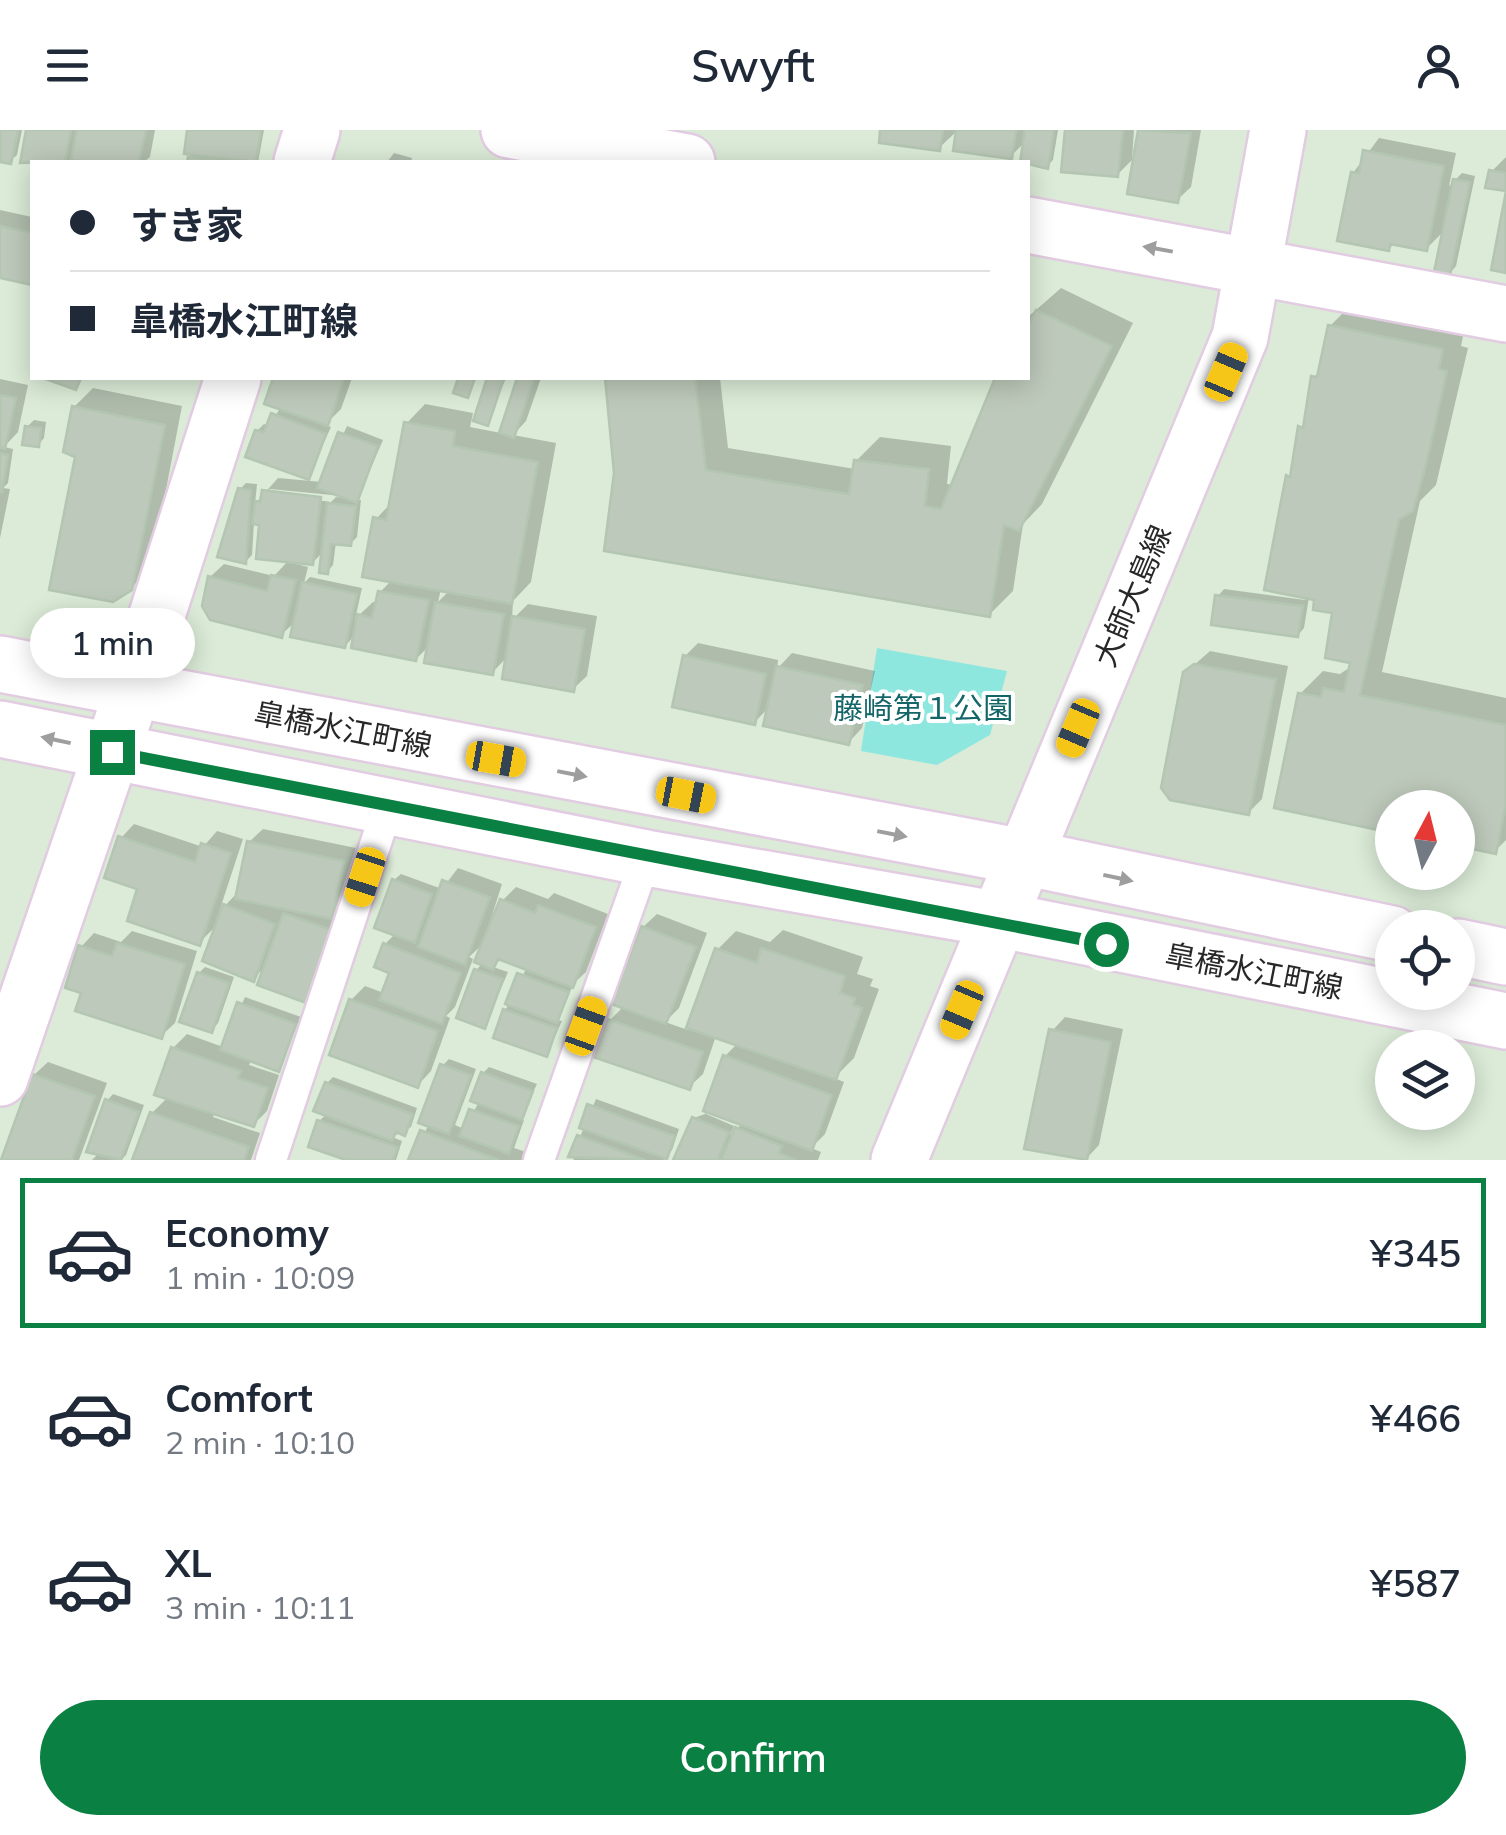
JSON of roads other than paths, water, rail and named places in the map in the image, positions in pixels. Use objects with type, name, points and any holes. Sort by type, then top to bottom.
[{"type":"street","points":[[303,160],[312,130]]},
{"type":"street","points":[[510,130],[676,160]]},
{"type":"street","name":"大師大島線","points":[[899,1160],[1240,336],[1278,130]]},
{"type":"street","points":[[1030,225],[1506,314]]},
{"type":"street","points":[[0,1078],[133,690],[232,380]]},
{"type":"street","name":"皐橋水江町線","points":[[0,664],[1023,858],[1375,930]]},
{"type":"street","name":"皐橋水江町線","points":[[0,729],[646,858],[1000,920],[1506,1021]]},
{"type":"street","points":[[1475,951],[1506,957]]},
{"type":"lane","points":[[271,1160],[388,806]]},
{"type":"lane","points":[[538,1160],[646,858]]},
{"type":"park label","name":"藤崎第１公園","points":[[923,709]]}]
